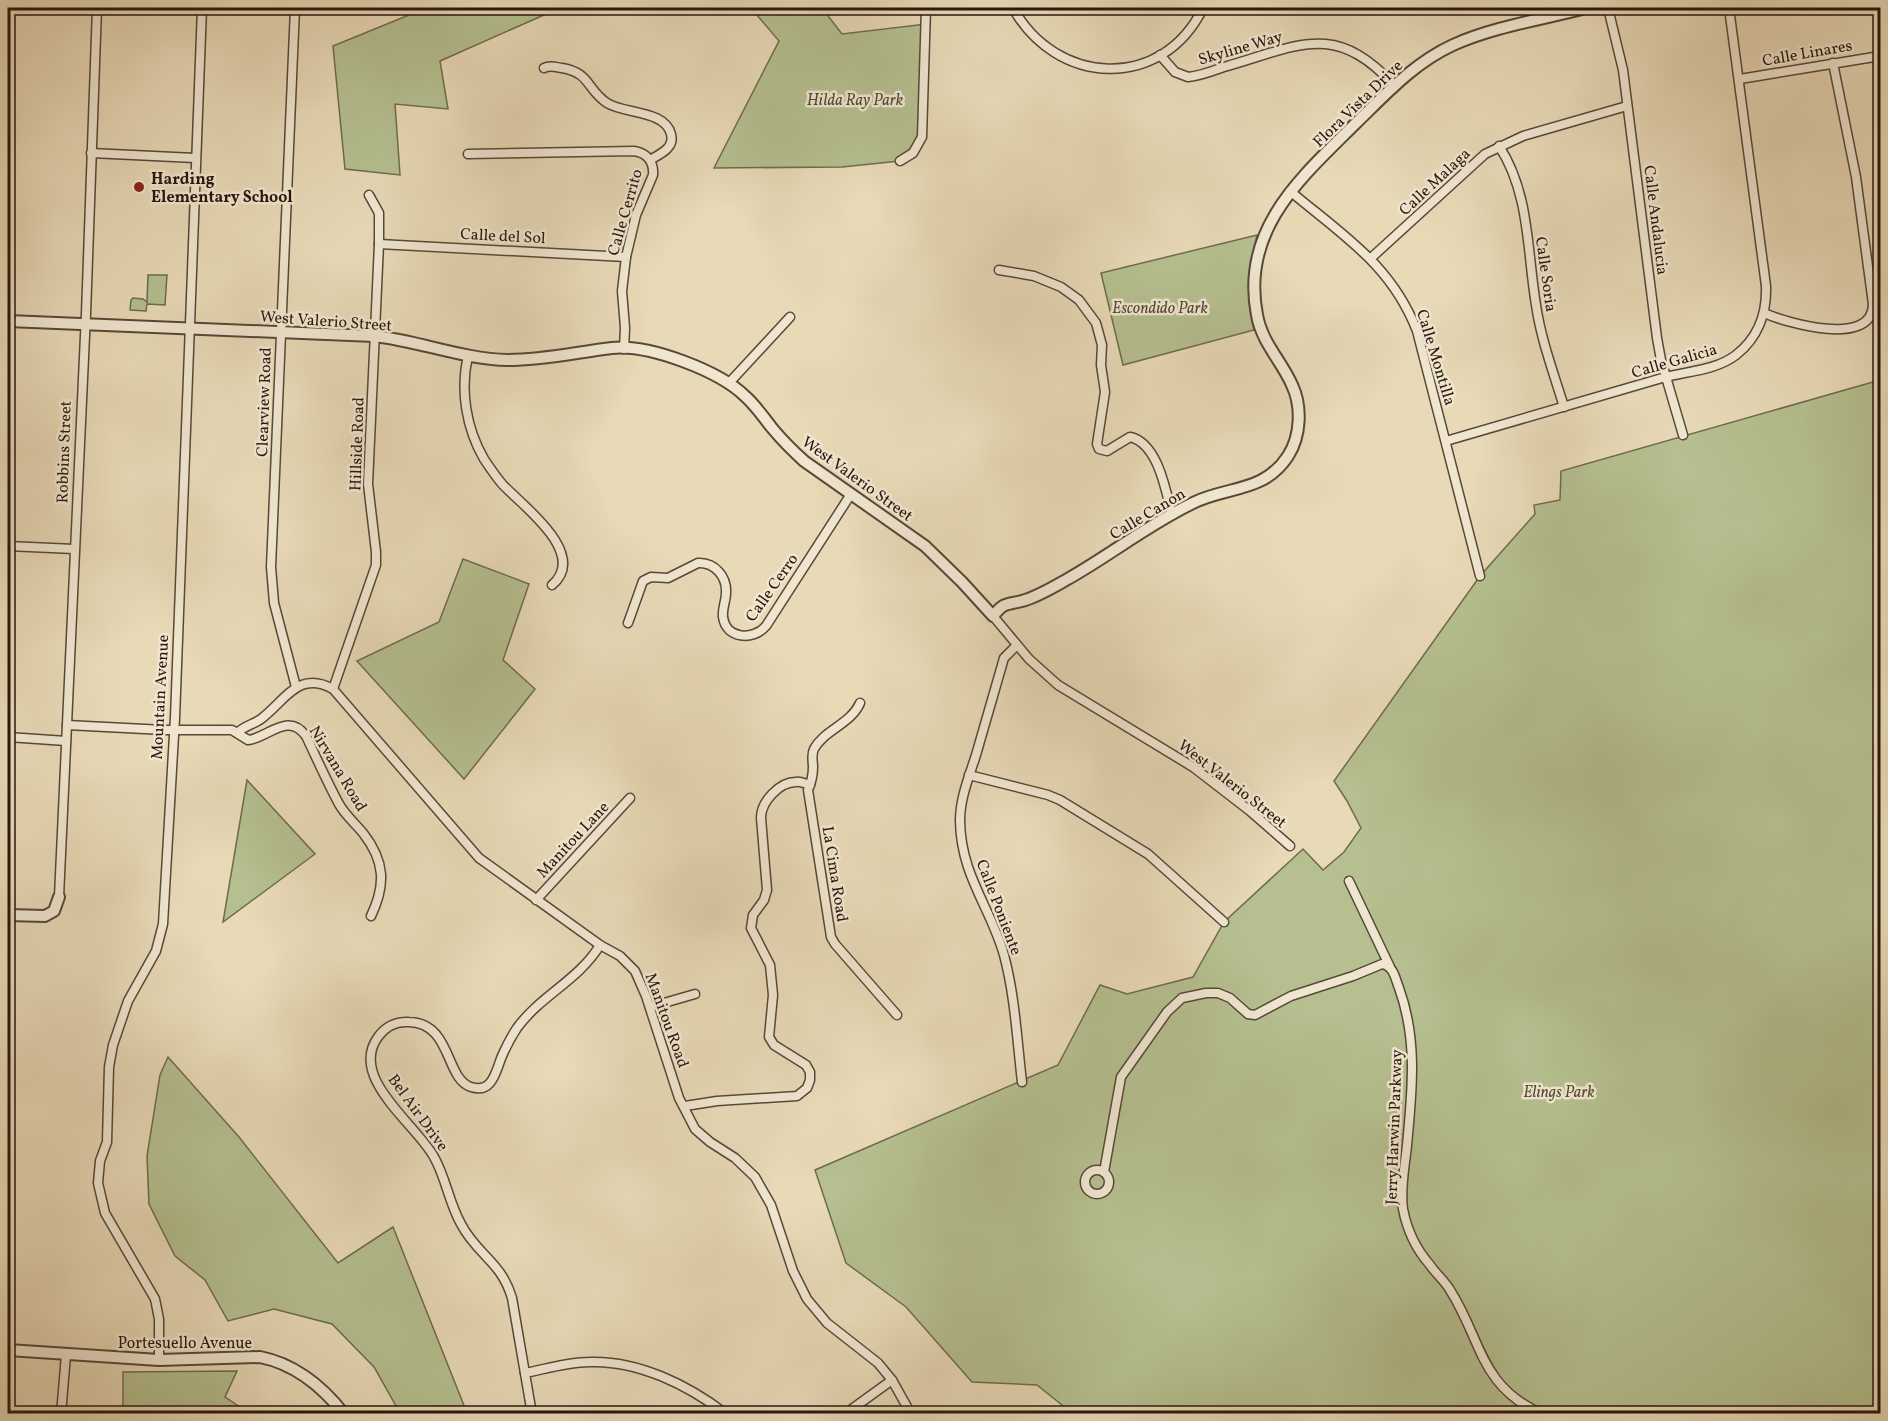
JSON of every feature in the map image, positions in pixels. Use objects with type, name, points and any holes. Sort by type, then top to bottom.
[{"type":"street","name":"Robbins Street","points":[[59,897],[97,8]]},
{"type":"street","name":"Mountain Avenue","points":[[159,1360],[159,1319],[155,1299],[105,1213],[98,1182],[100,1161],[107,1142],[109,1067],[113,1046],[128,1001],[156,951],[160,938],[172,730],[175,718],[202,8]]},
{"type":"street","name":"Clearview Road","points":[[295,8],[272,567],[274,603],[296,687]]},
{"type":"street","points":[[900,161],[913,153],[922,137],[926,8]]},
{"type":"street","points":[[1013,8],[1034,38],[1047,48],[1071,62],[1112,69],[1140,64],[1160,56],[1183,37],[1203,8]]},
{"type":"street","name":"Flora Vista Drive","points":[[1260,252],[1272,220],[1290,191],[1394,85],[1421,63],[1474,37],[1586,8]]},
{"type":"street","name":"Calle Andalucia","points":[[1608,8],[1620,50],[1657,338],[1683,435]]},
{"type":"street","name":"Calle Galicia","points":[[1446,441],[1667,377],[1717,366],[1735,356],[1750,341],[1764,313],[1766,286],[1729,8]]},
{"type":"street","name":"Skyline Way","points":[[1160,56],[1179,75],[1188,77],[1303,44],[1326,44],[1357,52],[1379,69],[1394,85]]},
{"type":"street","name":"Calle Linares","points":[[1740,79],[1881,56]]},
{"type":"street","points":[[1764,313],[1794,324],[1827,328],[1857,326],[1865,323],[1872,313],[1873,304],[1861,204],[1833,63]]},
{"type":"street","points":[[544,68],[550,66],[577,72],[608,104],[618,109],[649,115],[665,125],[671,135],[670,144],[650,160]]},
{"type":"street","name":"Calle Malaga","points":[[1371,258],[1414,221],[1473,164],[1499,146],[1523,136],[1627,106]]},
{"type":"street","name":"Calle Soria","points":[[1499,146],[1515,173],[1519,185],[1536,306],[1564,407]]},
{"type":"street","name":"Calle Cerrito","points":[[468,154],[634,151],[644,154],[650,160],[652,175],[636,215],[626,257],[622,291],[624,349]]},
{"type":"street","points":[[91,153],[195,158]]},
{"type":"street","name":"Calle Montilla","points":[[1290,191],[1371,258],[1394,285],[1412,319],[1480,576]]},
{"type":"street","name":"Hillside Road","points":[[333,689],[376,566],[368,484],[379,213],[369,195]]},
{"type":"street","name":"Calle del Sol","points":[[379,244],[626,257]]},
{"type":"street","name":"Calle Canon","points":[[994,615],[999,608],[1020,602],[1065,580],[1200,500],[1251,486],[1262,481],[1280,467],[1294,446],[1299,425],[1296,394],[1267,343],[1257,315],[1255,285],[1260,252]]},
{"type":"street","points":[[999,270],[1034,276],[1061,287],[1079,300],[1088,312],[1098,329],[1102,345],[1101,365],[1105,392],[1097,444],[1099,448],[1107,451],[1130,438],[1142,441],[1157,463],[1172,515]]},
{"type":"street","points":[[729,383],[789,317]]},
{"type":"street","name":"West Valerio Street","points":[[8,321],[375,336],[468,356],[520,359],[614,348],[659,354],[680,360],[729,383],[746,397],[804,461],[926,546],[994,615],[1036,666],[1058,685],[1193,767],[1250,811],[1290,846]]},
{"type":"street","points":[[468,356],[465,372],[465,398],[476,443],[491,470],[540,521],[560,548],[562,567],[557,581],[552,585]]},
{"type":"street","name":"Calle Cerro","points":[[628,623],[643,581],[651,577],[668,578],[698,563],[703,563],[715,567],[724,579],[726,594],[723,614],[728,628],[740,636],[759,633],[766,626],[851,494]]},
{"type":"street","points":[[8,546],[74,549]]},
{"type":"street","name":"Calle Poniente","points":[[1017,645],[1004,658],[961,804],[960,819],[962,848],[968,870],[990,916],[1004,955],[1010,982],[1022,1082]]},
{"type":"street","points":[[237,733],[260,720],[296,687],[314,683],[333,689]]},
{"type":"street","name":"Manitou Road","points":[[333,689],[479,858],[600,945],[620,956],[634,971],[650,1007],[679,1098],[690,1120],[702,1136],[735,1158],[755,1177],[771,1205],[793,1271],[807,1299],[827,1323],[867,1353],[892,1380],[911,1413]]},
{"type":"street","name":"La Cima Road","points":[[860,703],[852,715],[816,746],[812,755],[813,768],[808,790],[831,937],[897,1015]]},
{"type":"street","name":"Nirvana Road","points":[[66,725],[172,730],[232,730],[248,740],[288,725],[304,732],[340,805],[372,846],[380,866],[381,886],[371,916]]},
{"type":"street","points":[[8,737],[66,741]]},
{"type":"street","points":[[969,775],[1060,800],[1148,854],[1224,922]]},
{"type":"street","points":[[685,1106],[717,1101],[789,1098],[801,1094],[809,1084],[810,1076],[806,1065],[774,1045],[769,1037],[773,995],[770,965],[752,933],[751,924],[767,890],[762,809],[775,791],[787,783],[810,785]]},
{"type":"street","name":"Manitou Lane","points":[[536,900],[630,798]]},
{"type":"street","name":"Jerry Harwin Parkway","points":[[1349,881],[1402,996],[1412,1044],[1412,1093],[1402,1189],[1403,1206],[1410,1233],[1423,1258],[1450,1289],[1484,1362],[1493,1376],[1517,1400],[1542,1413]]},
{"type":"street","points":[[8,915],[45,916],[54,911],[59,897]]},
{"type":"street","name":"Bel Air Drive","points":[[532,1413],[508,1284],[500,1270],[475,1245],[459,1222],[440,1170],[428,1147],[385,1097],[374,1073],[371,1061],[372,1049],[379,1035],[391,1025],[406,1021],[421,1024],[435,1032],[463,1082],[477,1088],[487,1086],[494,1079],[516,1029],[542,1000],[577,974],[600,945]]},
{"type":"street","points":[[1104,1172],[1121,1077],[1167,1012],[1182,998],[1218,993],[1230,998],[1248,1014],[1255,1015],[1291,996],[1382,964],[1390,967]]},
{"type":"street","points":[[650,1007],[695,994]]},
{"type":"street","points":[[8,1320],[8,1349]]},
{"type":"street","name":"Portesuello Avenue","points":[[8,1349],[159,1360],[246,1356],[275,1360],[309,1378],[344,1413]]},
{"type":"street","points":[[61,1413],[66,1355]]},
{"type":"street","points":[[525,1373],[571,1364],[605,1362],[651,1373],[695,1392],[726,1413]]},
{"type":"street","points":[[845,1413],[892,1380]]},
{"type":"green space","points":[[426,8],[666,8],[660,14],[553,11],[440,61],[448,109],[395,104],[400,175],[345,169],[333,46]]},
{"type":"green space","name":"Hilda Ray Park","points":[[751,8],[822,8],[842,34],[926,24],[919,146],[900,161],[842,167],[714,168],[779,41]]},
{"type":"green space","name":"Escondido Park","points":[[1257,235],[1249,282],[1254,330],[1123,365],[1101,273]]},
{"type":"green space","points":[[148,275],[167,275],[165,305],[147,304],[146,311],[130,310],[133,298],[147,302]]},
{"type":"green space","name":"Elings Park","points":[[1880,380],[1880,1413],[1072,1413],[1037,1385],[972,1382],[906,1307],[846,1263],[815,1170],[1058,1065],[1100,985],[1127,994],[1193,977],[1224,922],[1303,849],[1323,870],[1344,852],[1361,828],[1334,781],[1480,576],[1535,514],[1534,505],[1560,500],[1561,471]]},
{"type":"green space","points":[[463,559],[529,584],[503,660],[535,689],[464,779],[357,661],[439,622]]},
{"type":"green space","points":[[247,780],[315,854],[223,922]]},
{"type":"green space","points":[[168,1057],[239,1137],[338,1263],[393,1227],[467,1413],[400,1413],[374,1367],[332,1324],[274,1309],[228,1321],[205,1280],[175,1256],[149,1204],[147,1156],[160,1075]]},
{"type":"green space","points":[[237,1371],[225,1397],[249,1413],[123,1413],[123,1372]]},
{"type":"place","name":"Harding Elementary School","points":[[139,187]]}]
